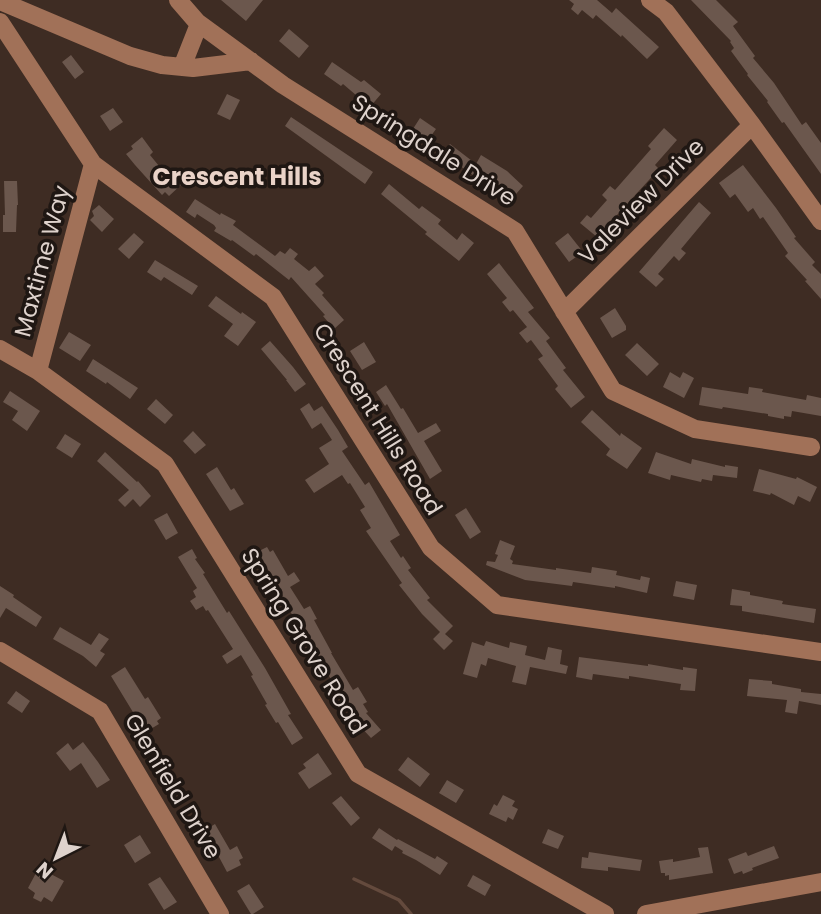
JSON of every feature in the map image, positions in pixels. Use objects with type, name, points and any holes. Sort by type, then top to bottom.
[{"type":"street","name":"Springdale Drive","points":[[178,0],[199,24],[283,85],[516,231],[613,391],[695,429],[811,447]]},
{"type":"street","points":[[650,0],[666,12],[821,221]]},
{"type":"street","points":[[0,1],[130,56],[162,65],[193,68],[251,61]]},
{"type":"street","name":"Crescent Hills Road","points":[[0,22],[93,164],[272,297],[431,548],[497,605],[821,652]]},
{"type":"street","points":[[182,67],[199,24]]},
{"type":"street","name":"Valeview Drive","points":[[564,312],[752,125]]},
{"type":"street","name":"Maxtime Way","points":[[38,371],[93,164]]},
{"type":"street","name":"Spring Grove Road","points":[[0,349],[38,371],[165,464],[358,774],[605,914]]},
{"type":"street","name":"Glenfield Drive","points":[[0,651],[100,711],[220,914]]},
{"type":"street","points":[[646,914],[821,882]]},
{"type":"building","points":[[221,0],[263,0],[246,21]]},
{"type":"building","points":[[569,0],[597,0],[612,13],[616,8],[659,47],[647,59],[596,15],[593,19],[582,10],[578,15],[571,9],[574,4]]},
{"type":"building","points":[[691,0],[716,0],[738,22],[733,26],[755,56],[753,58],[774,83],[802,125],[806,122],[821,143],[821,174],[747,75],[731,51],[734,48],[731,41]]},
{"type":"building","points":[[289,29],[309,46],[299,58],[279,41]]},
{"type":"building","points":[[71,55],[84,72],[75,79],[62,62]]},
{"type":"building","points":[[332,62],[361,82],[364,80],[381,94],[370,107],[343,84],[341,86],[324,74]]},
{"type":"building","points":[[227,94],[240,100],[230,120],[217,114]]},
{"type":"building","points":[[113,108],[123,122],[110,131],[100,116]]},
{"type":"building","points":[[291,117],[373,172],[365,184],[285,126]]},
{"type":"building","points":[[420,118],[436,129],[426,143],[411,132]]},
{"type":"building","points":[[664,128],[677,140],[655,165],[659,169],[597,237],[580,223],[587,215],[591,218],[607,200],[602,195],[610,186],[615,190],[651,149],[648,146]]},
{"type":"building","points":[[142,137],[153,152],[150,155],[168,177],[172,173],[182,184],[169,196],[165,192],[162,195],[126,154]]},
{"type":"building","points":[[450,144],[476,164],[481,155],[507,171],[523,186],[509,202],[484,180],[483,182],[443,154]]},
{"type":"building","points":[[743,165],[776,208],[796,237],[794,238],[815,262],[812,265],[821,274],[821,299],[785,256],[788,253],[763,217],[760,219],[753,208],[748,212],[735,194],[730,198],[719,183]]},
{"type":"building","points":[[4,181],[17,181],[16,232],[3,232]]},
{"type":"building","points":[[389,184],[419,209],[422,206],[441,220],[438,224],[457,240],[462,233],[474,243],[459,261],[381,194]]},
{"type":"building","points":[[195,199],[220,215],[221,213],[236,221],[233,225],[275,256],[280,251],[285,254],[290,248],[298,254],[294,259],[309,271],[315,266],[324,276],[315,284],[344,320],[334,329],[291,277],[289,280],[256,254],[254,256],[214,231],[214,225],[197,214],[195,218],[186,212]]},
{"type":"building","points":[[699,202],[711,213],[681,249],[686,253],[679,261],[674,256],[658,274],[664,279],[656,287],[639,272]]},
{"type":"building","points":[[99,205],[114,219],[102,232],[90,220],[94,216],[92,211]]},
{"type":"building","points":[[134,233],[144,242],[129,259],[118,249]]},
{"type":"building","points":[[568,233],[583,252],[569,262],[555,243]]},
{"type":"building","points":[[155,260],[198,286],[192,295],[164,277],[161,281],[147,272]]},
{"type":"building","points":[[499,263],[534,308],[528,312],[550,338],[546,341],[566,368],[563,370],[585,397],[571,408],[555,389],[558,386],[538,359],[543,356],[531,340],[527,343],[519,333],[527,327],[513,310],[510,312],[502,302],[507,298],[487,274]]},
{"type":"building","points":[[216,296],[256,322],[238,346],[224,336],[233,324],[208,306]]},
{"type":"building","points":[[615,308],[626,330],[612,338],[600,318]]},
{"type":"building","points":[[69,332],[91,345],[80,361],[59,348]]},
{"type":"building","points":[[270,341],[306,384],[295,392],[261,349]]},
{"type":"building","points":[[364,342],[376,362],[362,370],[350,351]]},
{"type":"building","points":[[637,343],[659,364],[647,376],[625,355]]},
{"type":"building","points":[[93,359],[138,388],[130,399],[86,371]]},
{"type":"building","points":[[670,372],[680,378],[683,372],[694,378],[684,398],[663,387]]},
{"type":"building","points":[[386,385],[418,433],[436,423],[441,431],[424,441],[442,471],[430,479],[387,404],[385,406],[376,392]]},
{"type":"building","points":[[702,387],[748,394],[749,387],[806,400],[807,395],[821,398],[821,416],[792,411],[791,417],[784,416],[784,419],[768,414],[699,405]]},
{"type":"building","points":[[10,391],[40,411],[27,431],[12,420],[18,411],[3,402]]},
{"type":"building","points":[[156,399],[173,415],[165,424],[147,409]]},
{"type":"building","points":[[309,403],[314,411],[322,406],[338,430],[348,447],[342,451],[365,485],[369,482],[400,535],[390,541],[430,598],[427,600],[453,626],[445,634],[453,641],[444,650],[433,639],[440,632],[399,585],[402,583],[366,531],[371,528],[360,510],[365,507],[350,483],[348,484],[342,475],[314,493],[305,480],[329,464],[319,448],[332,440],[321,423],[312,429],[300,409]]},
{"type":"building","points":[[592,410],[620,436],[621,433],[642,448],[627,469],[606,455],[610,449],[581,422]]},
{"type":"building","points":[[193,431],[206,445],[195,454],[183,441]]},
{"type":"building","points":[[65,434],[81,444],[72,458],[56,448]]},
{"type":"building","points":[[105,452],[151,496],[140,507],[133,499],[125,507],[118,500],[129,490],[97,461]]},
{"type":"building","points":[[656,452],[691,464],[692,459],[725,467],[738,467],[737,478],[713,475],[712,481],[702,479],[701,482],[671,475],[670,480],[648,473]]},
{"type":"building","points":[[217,467],[231,490],[234,488],[244,504],[230,511],[206,474]]},
{"type":"building","points":[[759,469],[796,479],[797,477],[817,487],[810,502],[798,496],[794,505],[771,493],[753,491]]},
{"type":"building","points":[[466,508],[481,532],[470,539],[455,515]]},
{"type":"building","points":[[167,513],[178,533],[166,540],[154,520]]},
{"type":"building","points":[[500,540],[515,546],[510,559],[512,564],[591,573],[592,567],[617,571],[616,575],[640,580],[641,576],[650,578],[647,593],[615,586],[573,582],[572,586],[525,580],[486,565],[487,561],[495,562]]},
{"type":"building","points":[[267,547],[270,552],[273,550],[288,576],[294,572],[300,581],[290,587],[304,609],[310,606],[331,653],[353,690],[358,687],[367,702],[363,704],[368,712],[366,713],[381,730],[371,738],[358,724],[274,584],[276,583],[257,552]]},
{"type":"building","points":[[192,549],[197,558],[195,559],[205,573],[203,574],[265,668],[291,714],[288,715],[303,738],[292,745],[265,705],[267,704],[241,655],[227,664],[222,656],[233,649],[208,610],[203,606],[196,610],[190,601],[196,597],[193,591],[197,588],[178,557]]},
{"type":"building","points":[[676,581],[697,585],[694,600],[673,596]]},
{"type":"building","points":[[0,586],[42,617],[36,627],[6,608],[0,618]]},
{"type":"building","points":[[732,589],[783,601],[782,604],[816,609],[814,623],[742,611],[742,606],[730,605]]},
{"type":"building","points":[[60,627],[91,645],[99,633],[109,639],[100,651],[105,654],[96,667],[83,656],[53,639]]},
{"type":"building","points":[[486,641],[509,648],[510,642],[527,646],[525,655],[545,660],[548,647],[562,650],[560,664],[568,666],[566,674],[530,667],[526,685],[512,682],[516,666],[488,658],[486,666],[481,664],[477,678],[463,674],[472,642],[484,646]]},
{"type":"building","points":[[579,657],[683,670],[683,667],[697,669],[695,691],[680,690],[681,684],[629,676],[629,679],[593,674],[592,680],[576,677]]},
{"type":"building","points":[[125,667],[145,699],[148,697],[161,718],[157,721],[159,724],[149,730],[146,725],[142,727],[111,676]]},
{"type":"building","points":[[749,679],[772,681],[772,684],[801,689],[801,692],[821,694],[821,705],[799,701],[797,714],[785,712],[787,700],[747,696]]},
{"type":"building","points":[[16,691],[30,701],[22,713],[7,703]]},
{"type":"building","points":[[83,742],[110,780],[97,788],[81,763],[70,771],[56,753],[68,743],[73,750]]},
{"type":"building","points":[[318,753],[332,774],[309,789],[298,773],[306,768],[303,764]]},
{"type":"building","points":[[408,757],[430,774],[420,787],[398,770]]},
{"type":"building","points":[[447,780],[464,790],[456,803],[439,793]]},
{"type":"building","points":[[503,795],[515,801],[512,806],[518,809],[513,820],[508,817],[506,822],[489,814]]},
{"type":"building","points":[[341,796],[360,818],[351,826],[332,803]]},
{"type":"building","points":[[215,824],[230,850],[237,846],[243,858],[239,860],[241,865],[227,872],[212,844],[202,832]]},
{"type":"building","points":[[379,828],[397,840],[448,863],[440,875],[395,846],[392,851],[372,838]]},
{"type":"building","points":[[548,829],[564,836],[558,849],[542,843]]},
{"type":"building","points":[[140,835],[151,853],[135,863],[124,845]]},
{"type":"building","points":[[774,846],[779,858],[743,874],[742,871],[734,874],[728,859],[746,852],[748,856]]},
{"type":"building","points":[[708,847],[713,873],[669,880],[669,875],[661,873],[659,861],[673,859],[673,862],[700,857],[698,848]]},
{"type":"building","points":[[589,852],[642,860],[640,871],[608,867],[608,871],[581,868],[582,857],[588,858]]},
{"type":"building","points":[[47,872],[64,881],[52,902],[44,897],[41,902],[33,898],[35,893],[28,888],[36,873],[44,878]]},
{"type":"building","points":[[473,875],[491,885],[485,896],[467,886]]},
{"type":"building","points":[[160,877],[177,902],[164,910],[148,884]]},
{"type":"building","points":[[249,884],[264,907],[253,914],[237,891]]},
{"type":"waterway","points":[[354,879],[399,900],[411,914]]},
{"type":"district","name":"Crescent Hills","points":[[237,177]]}]
